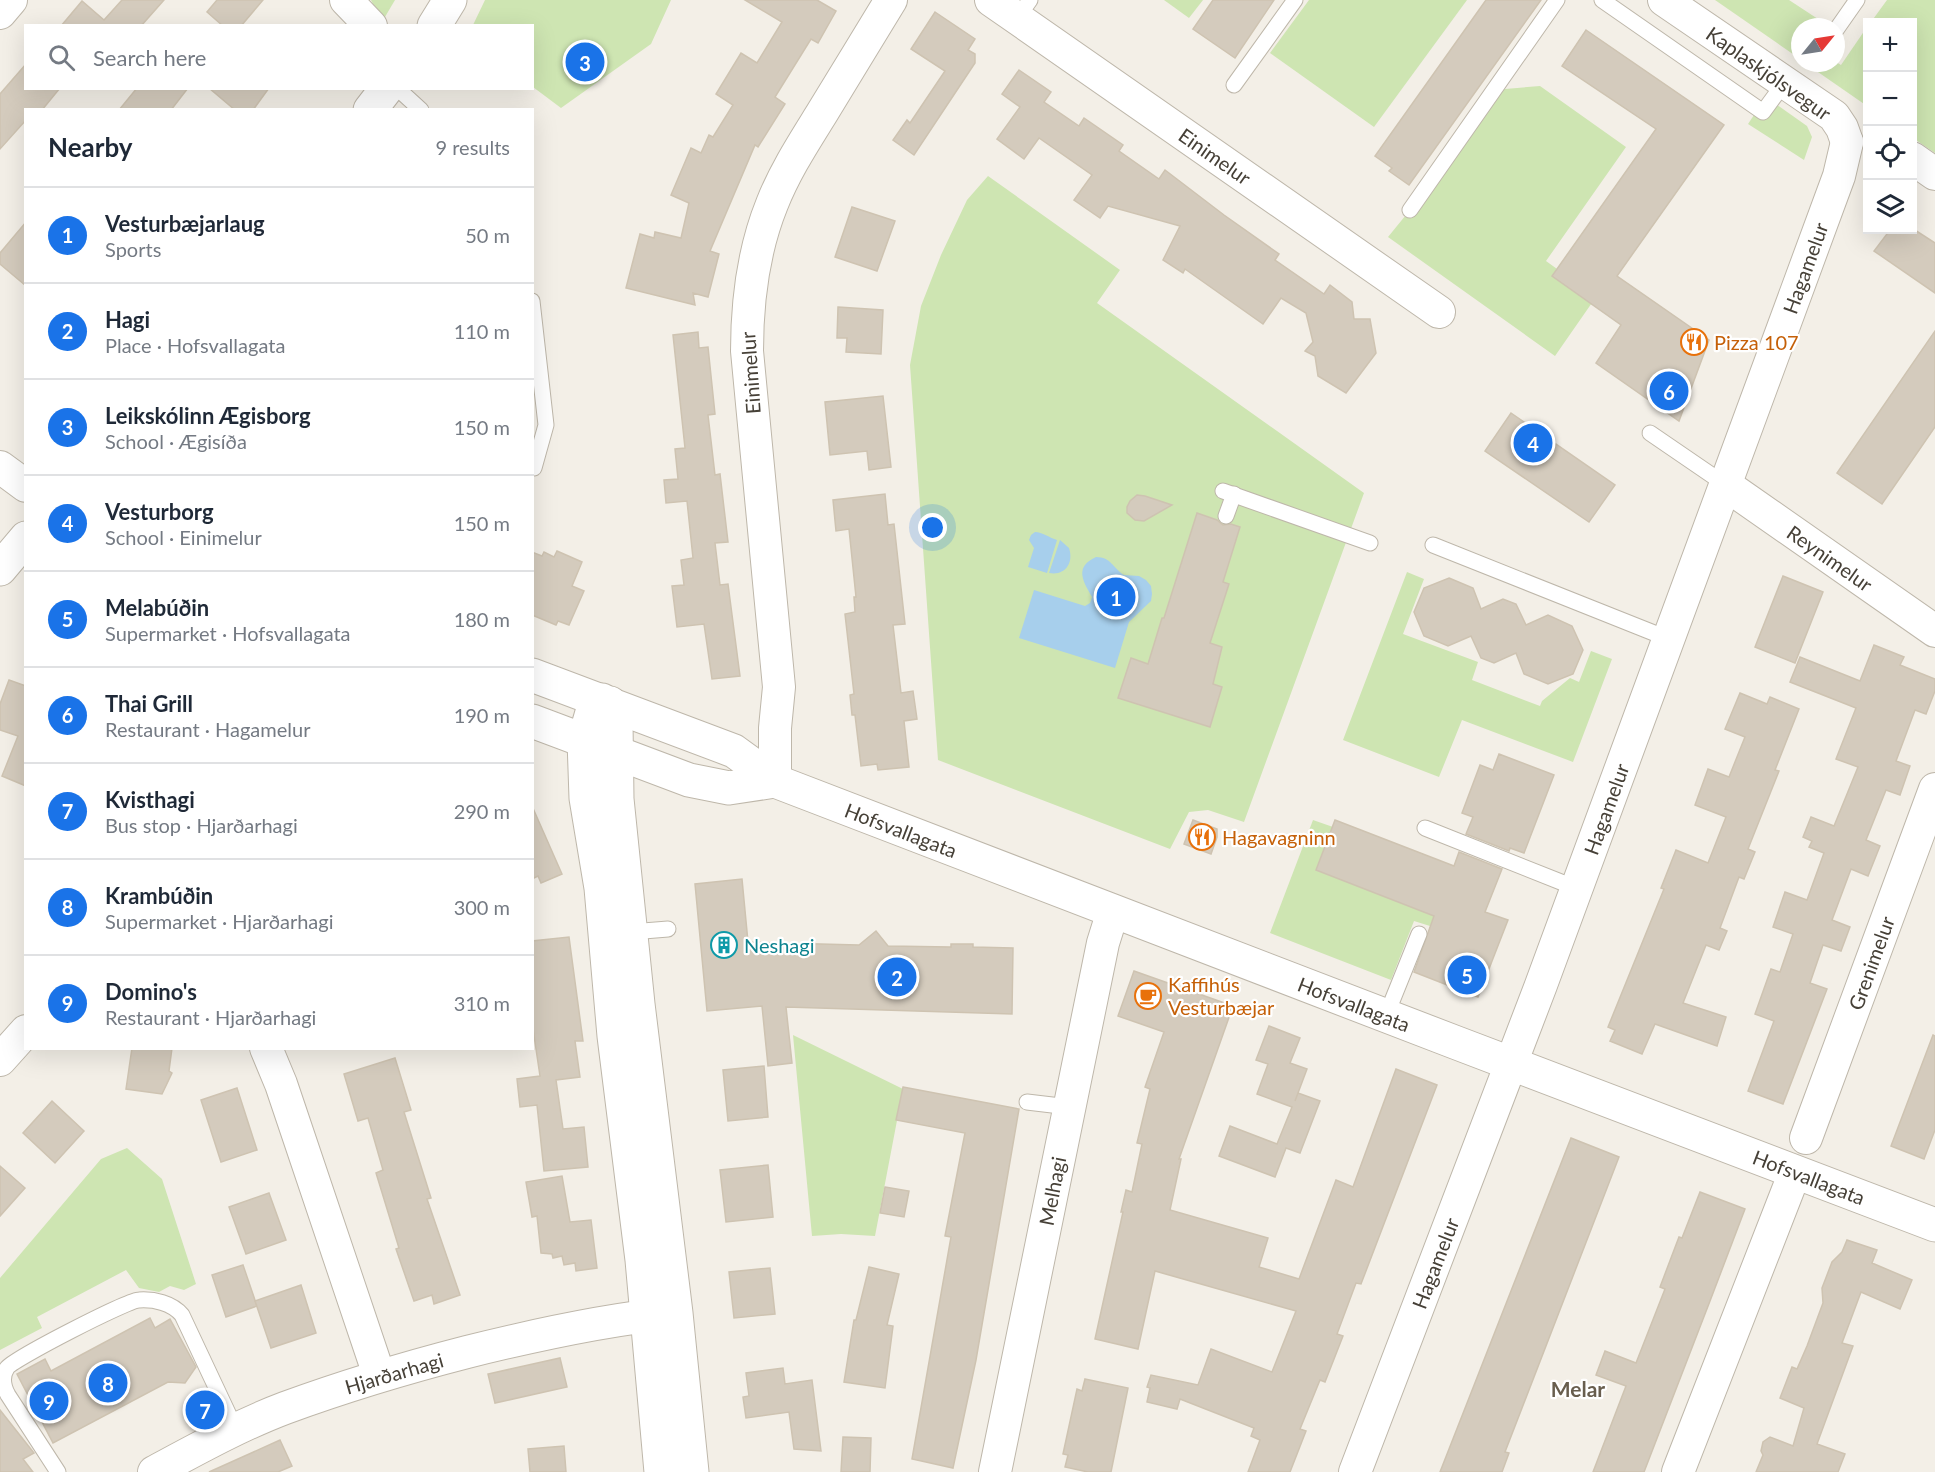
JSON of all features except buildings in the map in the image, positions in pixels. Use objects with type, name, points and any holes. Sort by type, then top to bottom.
[{"type":"street","points":[[0,13],[11,0]]},
{"type":"street","points":[[346,0],[369,24]]},
{"type":"street","points":[[435,24],[450,0]]},
{"type":"street","name":"Einimelur","points":[[775,781],[775,728],[779,687],[747,351],[747,318],[751,280],[759,242],[771,205],[787,169],[891,0]]},
{"type":"street","name":"Einimelur","points":[[991,0],[1024,9],[1439,312]]},
{"type":"street","name":"Kaplaskjólsvegur","points":[[1664,0],[1834,116],[1842,128],[1857,142]]},
{"type":"street","points":[[372,108],[385,90]]},
{"type":"street","name":"Hagamelur","points":[[1356,1472],[1669,639],[1839,176],[1857,142]]},
{"type":"street","points":[[1917,161],[1935,174]]},
{"type":"street","points":[[0,467],[24,485]]},
{"type":"street","name":"Reynimelur","points":[[1726,485],[1935,631]]},
{"type":"street","points":[[0,569],[24,540]]},
{"type":"street","name":"Hofsvallagata","points":[[534,676],[734,751],[775,781],[1935,1225]]},
{"type":"street","points":[[661,1472],[662,1314],[631,932],[617,799],[616,722],[606,702],[593,709],[584,740],[585,798],[600,888],[614,1036],[662,1314],[692,1472]]},
{"type":"street","name":"Hofsvallagata","points":[[534,722],[678,776],[729,788],[775,781]]},
{"type":"street","name":"Grenimelur","points":[[1806,1138],[1935,789]]},
{"type":"street","name":"Melhagi","points":[[995,1472],[1103,943],[1113,911]]},
{"type":"street","points":[[0,1060],[24,1033]]},
{"type":"street","points":[[267,1050],[281,1084],[379,1375]]},
{"type":"street","points":[[1678,1472],[1795,1172]]},
{"type":"street","name":"Hjarðarhagi","points":[[154,1472],[236,1430],[284,1409],[379,1375],[536,1334],[662,1314]]},
{"type":"lane","points":[[1234,85],[1295,0]]},
{"type":"lane","points":[[1410,210],[1557,0]]},
{"type":"lane","points":[[1602,0],[1763,112],[1785,82]]},
{"type":"lane","points":[[1844,18],[1857,0]]},
{"type":"lane","points":[[399,90],[419,108]]},
{"type":"lane","points":[[534,319],[546,425],[534,468]]},
{"type":"lane","points":[[1650,433],[1726,485]]},
{"type":"lane","points":[[1226,516],[1228,492],[1371,543]]},
{"type":"lane","points":[[1433,545],[1669,639]]},
{"type":"lane","points":[[1425,828],[1576,888]]},
{"type":"lane","points":[[631,932],[668,930]]},
{"type":"lane","points":[[1386,1016],[1419,934]]},
{"type":"lane","points":[[1027,1102],[1070,1107]]},
{"type":"lane","points":[[58,1472],[3,1386],[5,1370],[49,1342],[138,1299],[169,1304],[182,1315],[236,1430]]},
{"type":"green space","points":[[371,0],[395,0],[382,22]]},
{"type":"green space","points":[[485,0],[671,0],[651,44],[561,108],[534,88],[534,24],[473,24]]},
{"type":"green space","points":[[1164,0],[1203,0],[1189,18]]},
{"type":"green space","points":[[1309,0],[1467,0],[1374,127],[1270,53]]},
{"type":"green space","points":[[1715,0],[1789,0],[1816,18],[1791,18],[1791,53]]},
{"type":"green space","points":[[1887,0],[1935,0],[1935,153],[1917,141],[1917,18],[1874,18]]},
{"type":"green space","points":[[1863,33],[1863,103],[1818,72],[1845,72],[1845,59]]},
{"type":"green space","points":[[1540,86],[1626,147],[1546,261],[1596,297],[1555,356],[1388,237],[1410,210],[1493,90]]},
{"type":"green space","points":[[1766,97],[1807,126],[1812,137],[1804,160],[1748,124]]},
{"type":"green space","points":[[988,176],[1120,270],[1097,303],[1364,493],[1244,822],[1208,810],[1189,812],[1170,849],[938,760],[910,365],[921,306],[941,255],[967,200]]},
{"type":"green space","points":[[1407,572],[1424,579],[1403,634],[1478,662],[1472,680],[1540,706],[1542,701],[1570,678],[1579,682],[1591,651],[1612,659],[1573,762],[1462,720],[1439,777],[1343,740]]},
{"type":"green space","points":[[1313,820],[1333,827],[1316,870],[1434,916],[1430,926],[1414,921],[1391,980],[1270,933]]},
{"type":"green space","points":[[793,1035],[903,1089],[875,1236],[841,1234],[812,1236]]},
{"type":"green space","points":[[127,1148],[162,1179],[196,1284],[184,1290],[170,1286],[159,1292],[139,1288],[126,1270],[37,1317],[42,1328],[0,1350],[0,1278],[101,1159]]},
{"type":"water","points":[[1035,532],[1057,540],[1047,573],[1028,567],[1034,548],[1029,540]]},
{"type":"water","points":[[1060,540],[1069,548],[1069,563],[1060,572],[1049,573]]},
{"type":"water","points":[[1096,557],[1109,561],[1124,575],[1139,576],[1151,586],[1151,601],[1129,622],[1115,668],[1019,638],[1034,590],[1085,606],[1090,603],[1092,597],[1082,575],[1085,565]]},
{"type":"place","name":"Leikskólinn Ægisborg","points":[[585,62]]},
{"type":"place","name":"Pizza 107","points":[[1694,342]]},
{"type":"place","name":"Thai Grill","points":[[1669,391]]},
{"type":"place","name":"Vesturborg","points":[[1533,443]]},
{"type":"place","name":"Vesturbæjarlaug","points":[[1116,597]]},
{"type":"place","name":"Hagavagninn","points":[[1202,837]]},
{"type":"place","name":"Neshagi","points":[[724,945]]},
{"type":"place","name":"Melabúðin","points":[[1467,975]]},
{"type":"place","name":"Hagi","points":[[897,977]]},
{"type":"place","name":"Kaffihús Vesturbæjar","points":[[1148,996]]},
{"type":"place","name":"Krambúðin","points":[[108,1383]]},
{"type":"place","name":"Domino's","points":[[49,1401]]},
{"type":"place","name":"Kvisthagi","points":[[205,1410]]},
{"type":"district","name":"Melar","points":[[1578,1388]]}]
